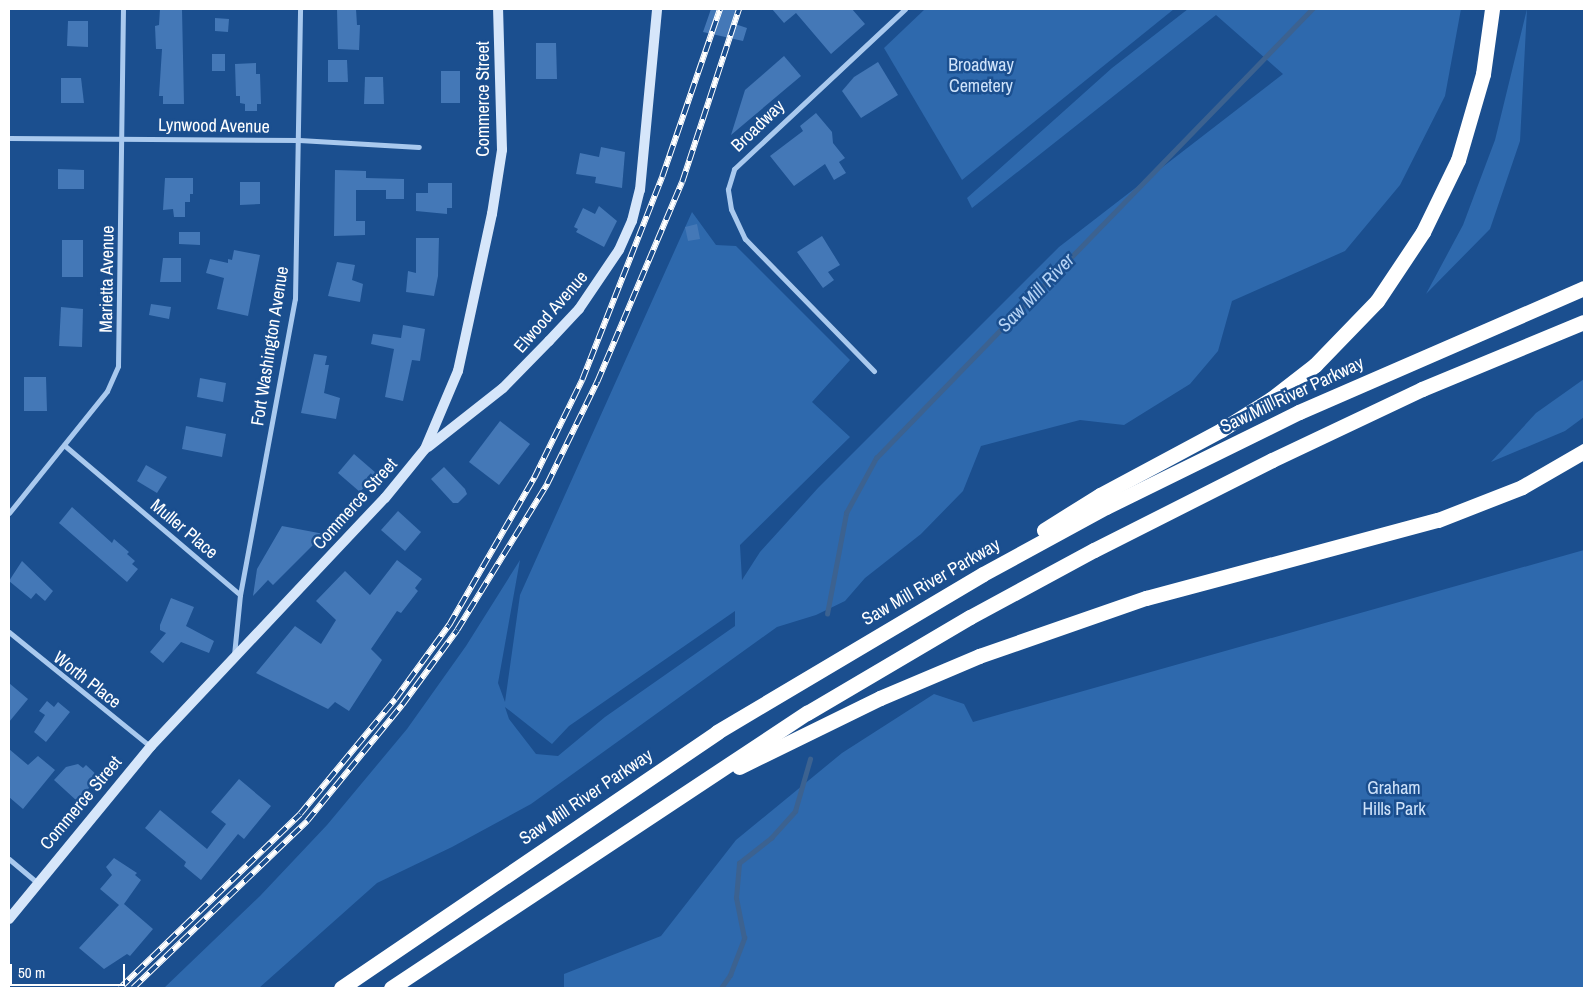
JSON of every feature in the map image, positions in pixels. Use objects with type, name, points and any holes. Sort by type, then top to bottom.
[{"type":"highway","points":[[885,630],[1100,495],[1244,417],[1293,383],[1339,342],[1377,301],[1410,255],[1449,182],[1476,104],[1492,9]]},
{"type":"highway","name":"Saw Mill River Parkway","points":[[341,988],[646,778],[885,630],[1056,534],[1253,434],[1389,370],[1584,288]]},
{"type":"highway","points":[[391,988],[702,783],[880,669],[1094,550],[1346,424],[1584,322]]},
{"type":"highway","points":[[702,783],[778,750],[880,698],[979,656],[1146,598],[1438,520],[1522,488],[1584,451]]},
{"type":"main road","name":"Commerce Street","points":[[9,918],[36,882],[151,746],[234,655],[385,498],[426,449],[458,371],[492,214],[502,150],[498,9]]},
{"type":"main road","name":"Elwood Avenue","points":[[426,449],[503,388],[543,347],[579,308],[619,250],[632,221],[640,190],[657,9]]},
{"type":"street","name":"Marietta Avenue","points":[[9,513],[107,391],[118,366],[123,9]]},
{"type":"street","name":"Fort Washington Avenue","points":[[240,595],[295,299],[300,9]]},
{"type":"street","name":"Broadway","points":[[874,371],[745,239],[731,209],[728,189],[734,169],[905,9]]},
{"type":"street","name":"Lynwood Avenue","points":[[9,138],[299,140],[419,147]]},
{"type":"street","name":"Muller Place","points":[[64,445],[240,595]]},
{"type":"street","points":[[234,655],[240,595]]},
{"type":"street","name":"Worth Place","points":[[9,632],[151,746]]},
{"type":"street","points":[[9,860],[36,882]]},
{"type":"green space","name":"Broadway Cemetery","points":[[925,9],[1174,9],[962,180],[884,48]]},
{"type":"green space","points":[[1188,9],[1461,9],[1445,96],[1400,185],[1345,251],[1232,301],[1218,351],[1190,384],[1124,425],[1080,420],[981,446],[963,491],[921,534],[865,578],[845,601],[816,615],[777,627],[531,804],[452,847],[377,883],[259,988],[164,988],[260,896],[327,825],[407,729],[466,646],[520,560],[498,683],[505,702],[520,595],[692,212],[716,245],[736,246],[850,360],[812,402],[850,437],[740,545],[742,580],[760,552],[818,488],[1059,247],[1283,74],[1216,15],[972,208],[967,198],[1112,68]],"holes":[[[735,611],[735,626],[605,717],[558,756],[536,754],[509,719],[505,707],[552,744],[569,726]]]},
{"type":"green space","points":[[1527,9],[1520,141],[1490,229],[1426,294],[1463,225],[1495,140]]},
{"type":"green space","points":[[1584,379],[1584,417],[1565,431],[1491,462],[1536,413]]},
{"type":"green space","name":"Graham Hills Park","points":[[1584,550],[1584,988],[564,988],[564,974],[661,936],[736,840],[842,753],[934,694],[964,704],[973,722]]},
{"type":"building","points":[[160,9],[182,9],[184,104],[163,104],[163,96],[159,96],[162,49],[156,49],[155,26],[159,25]]},
{"type":"building","points":[[337,9],[356,9],[357,25],[360,25],[359,50],[338,49]]},
{"type":"building","points":[[711,9],[736,9],[732,23],[747,28],[743,41],[703,32]]},
{"type":"building","points":[[772,9],[852,9],[865,24],[831,54],[796,13],[784,23]]},
{"type":"building","points":[[215,18],[229,19],[228,32],[215,31]]},
{"type":"building","points":[[68,21],[88,21],[88,47],[67,46]]},
{"type":"building","points":[[536,43],[556,43],[557,79],[536,79]]},
{"type":"building","points":[[212,54],[225,54],[225,71],[212,71]]},
{"type":"building","points":[[784,56],[801,76],[731,135],[745,90]]},
{"type":"building","points":[[328,60],[347,60],[348,82],[328,82]]},
{"type":"building","points":[[878,62],[898,95],[861,118],[842,91],[854,77]]},
{"type":"building","points":[[256,63],[256,74],[260,74],[261,104],[257,104],[257,111],[245,111],[245,104],[240,103],[240,96],[236,96],[235,64]]},
{"type":"building","points":[[441,71],[460,71],[460,103],[441,103]]},
{"type":"building","points":[[365,77],[383,77],[384,104],[364,104]]},
{"type":"building","points":[[61,78],[81,78],[84,103],[61,103]]},
{"type":"building","points":[[816,113],[832,132],[833,143],[845,158],[839,162],[846,173],[834,180],[825,164],[794,186],[770,156],[803,131],[800,126]]},
{"type":"building","points":[[601,147],[625,152],[622,188],[595,183],[596,177],[576,174],[580,153],[599,157]]},
{"type":"building","points":[[58,169],[84,170],[84,189],[58,189]]},
{"type":"building","points":[[335,170],[366,171],[366,178],[404,179],[404,199],[386,199],[386,190],[356,190],[356,221],[365,221],[365,235],[334,236]]},
{"type":"building","points":[[165,178],[193,178],[193,194],[190,194],[190,202],[185,202],[185,217],[174,217],[173,209],[163,210]]},
{"type":"building","points":[[240,182],[260,182],[260,204],[240,205]]},
{"type":"building","points":[[428,183],[452,183],[452,208],[447,208],[447,214],[416,211],[416,193],[428,193]]},
{"type":"building","points":[[599,206],[617,221],[604,247],[576,232],[578,229],[574,227],[583,208],[595,214]]},
{"type":"building","points":[[697,224],[700,239],[688,241],[685,227]]},
{"type":"building","points":[[179,232],[200,232],[200,245],[179,244]]},
{"type":"building","points":[[822,236],[840,265],[828,272],[834,280],[823,288],[797,252]]},
{"type":"building","points":[[416,238],[439,238],[438,276],[434,296],[406,292],[408,271],[416,273]]},
{"type":"building","points":[[62,240],[83,240],[83,277],[62,277]]},
{"type":"building","points":[[234,250],[260,255],[248,316],[217,309],[224,278],[206,273],[210,259],[228,263],[228,259],[232,260]]},
{"type":"building","points":[[163,258],[181,258],[181,282],[160,282]]},
{"type":"building","points":[[337,262],[355,265],[352,280],[363,284],[360,302],[328,296]]},
{"type":"building","points":[[151,304],[171,307],[169,319],[149,315]]},
{"type":"building","points":[[61,307],[83,309],[82,347],[59,346]]},
{"type":"building","points":[[403,325],[425,329],[420,361],[412,360],[403,401],[385,397],[394,349],[371,344],[373,334],[401,338]]},
{"type":"building","points":[[314,354],[327,356],[325,365],[329,365],[324,393],[340,398],[336,419],[301,413]]},
{"type":"building","points":[[24,377],[46,377],[47,411],[24,411]]},
{"type":"building","points":[[200,378],[226,383],[223,402],[197,397]]},
{"type":"building","points":[[500,421],[530,444],[499,485],[469,462]]},
{"type":"building","points":[[186,426],[226,434],[222,457],[182,449]]},
{"type":"building","points":[[354,454],[376,473],[360,492],[338,473]]},
{"type":"building","points":[[146,465],[167,477],[157,493],[137,481]]},
{"type":"building","points":[[444,467],[465,489],[467,494],[458,503],[453,503],[431,479]]},
{"type":"building","points":[[72,507],[112,543],[114,539],[129,552],[127,554],[135,561],[132,564],[138,569],[127,582],[59,523]]},
{"type":"building","points":[[398,511],[421,532],[405,551],[381,530]]},
{"type":"building","points":[[282,526],[324,534],[273,585],[268,580],[253,596],[257,569]]},
{"type":"building","points":[[397,560],[422,579],[415,588],[418,591],[401,613],[397,611],[371,649],[382,660],[349,711],[335,702],[328,709],[256,673],[295,626],[321,644],[336,620],[316,601],[345,571],[370,595]]},
{"type":"building","points":[[22,561],[53,591],[45,601],[36,593],[31,599],[9,581]]},
{"type":"building","points":[[171,598],[194,607],[186,626],[214,641],[209,653],[181,642],[163,663],[150,652],[166,633],[160,630],[160,625]]},
{"type":"building","points":[[9,683],[28,699],[9,722]]},
{"type":"building","points":[[47,701],[54,707],[58,702],[70,712],[46,742],[34,732],[45,715],[39,711]]},
{"type":"building","points":[[9,749],[28,765],[38,756],[55,770],[23,809],[9,797]]},
{"type":"building","points":[[78,764],[83,768],[86,765],[99,777],[77,801],[54,780],[66,767]]},
{"type":"building","points":[[239,779],[271,806],[244,839],[238,834],[201,880],[184,866],[186,862],[145,828],[160,810],[207,849],[226,824],[211,812]]},
{"type":"building","points":[[114,858],[137,873],[135,875],[141,880],[124,904],[153,929],[130,956],[127,954],[104,969],[79,948],[119,905],[100,889],[112,875],[106,867]]},
{"type":"waterway","name":"Saw Mill River","points":[[827,614],[846,513],[876,458],[1312,9]]},
{"type":"waterway","name":"Saw Mill River","points":[[721,988],[730,975],[744,938],[736,898],[739,863],[771,838],[795,811],[810,759]]},
{"type":"railway","points":[[120,988],[300,814],[395,699],[449,625],[534,478],[582,380],[662,177],[720,9]]},
{"type":"railway","points":[[133,988],[307,821],[402,705],[457,630],[547,484],[597,382],[682,182],[739,9]]}]
